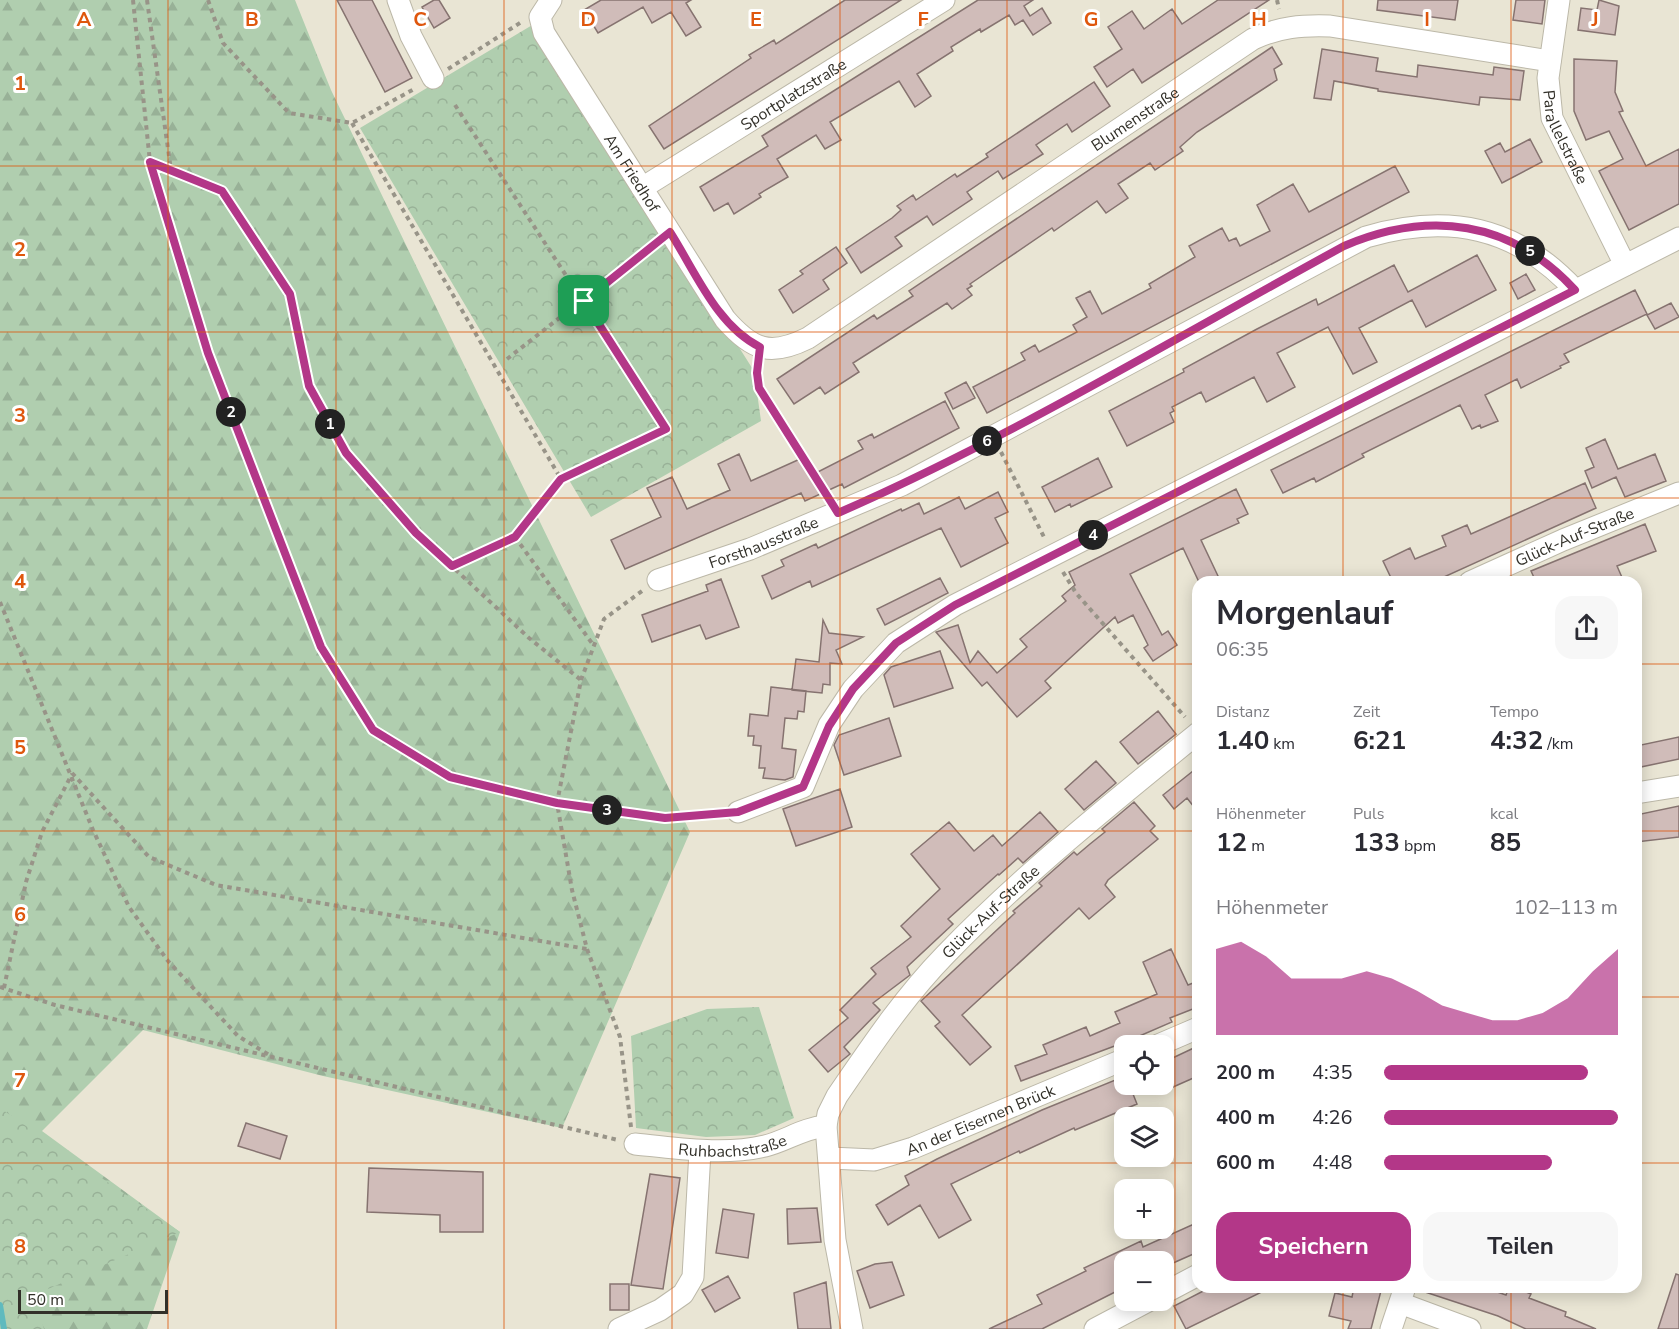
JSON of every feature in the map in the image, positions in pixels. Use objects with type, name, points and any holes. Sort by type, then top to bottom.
[{"type":"street","points":[[398,0],[411,36],[434,78]]},
{"type":"street","name":"Sportplatzstraße","points":[[642,188],[944,0]]},
{"type":"street","name":"Parallelstraße","points":[[1559,0],[1550,61],[1548,102],[1552,118],[1625,265]]},
{"type":"street","name":"Am Friedhof","points":[[545,5],[543,33],[725,319],[739,336],[760,347]]},
{"type":"street","name":"Blumenstraße","points":[[760,347],[773,350],[789,348],[808,338],[1253,39],[1267,33],[1303,26],[1330,26],[1550,61]]},
{"type":"street","name":"Forsthausstraße","points":[[657,580],[750,549],[902,485],[993,438],[1344,246],[1393,229],[1431,224],[1495,234],[1526,248],[1542,259],[1575,290]]},
{"type":"street","points":[[738,812],[803,787],[839,708],[873,665],[896,643],[955,605],[1679,238]]},
{"type":"street","name":"Glück-Auf-Straße","points":[[1483,576],[1563,540],[1679,493]]},
{"type":"street","name":"Glück-Auf-Straße","points":[[826,1126],[828,1114],[837,1096],[916,989],[944,956],[1192,731]]},
{"type":"street","points":[[1642,793],[1679,786]]},
{"type":"street","points":[[1174,1038],[1192,1031]]},
{"type":"street","name":"An der Eisernen Brück","points":[[830,1158],[874,1160],[913,1148],[1114,1064]]},
{"type":"street","points":[[826,1126],[835,1240],[852,1329]]},
{"type":"street","name":"Ruhbachstraße","points":[[634,1144],[700,1151],[736,1151],[767,1146],[808,1128],[826,1126]]},
{"type":"street","points":[[619,1329],[660,1310],[683,1294],[693,1277],[700,1151]]},
{"type":"street","points":[[1174,1288],[1192,1278]]},
{"type":"street","points":[[1391,1329],[1403,1295],[1470,1329]]},
{"type":"street","points":[[1095,1329],[1129,1311]]},
{"type":"path","points":[[134,0],[150,162],[208,353],[321,647],[373,730],[450,777],[557,803],[665,818],[738,812]]},
{"type":"path","points":[[147,0],[171,171]]},
{"type":"path","points":[[208,0],[223,44],[289,113],[352,123],[434,78],[527,19],[545,5]]},
{"type":"path","points":[[452,566],[515,537],[561,479],[666,429],[455,105]]},
{"type":"path","points":[[352,123],[561,479]]},
{"type":"path","points":[[150,162],[222,191],[290,294],[309,386],[346,453],[416,533],[529,638],[581,680]]},
{"type":"path","points":[[507,359],[670,232]]},
{"type":"path","points":[[760,347],[757,373],[759,388],[838,513]]},
{"type":"path","points":[[993,438],[1076,593],[1192,725]]},
{"type":"path","points":[[515,537],[594,646]]},
{"type":"path","points":[[72,773],[42,832],[26,882],[2,988],[56,1005],[634,1144],[620,1037],[608,999],[587,949],[572,890],[557,803],[581,680],[604,619],[657,580]]},
{"type":"path","points":[[0,602],[72,773],[93,830],[129,906],[168,961],[238,1036],[274,1058]]},
{"type":"path","points":[[72,773],[149,857],[216,885],[587,949]]},
{"type":"green space","points":[[0,0],[295,0],[331,90],[690,832],[562,1128],[323,1076],[143,1030],[42,1131],[180,1232],[147,1329],[0,1329]]},
{"type":"green space","points":[[534,24],[754,371],[761,421],[591,517],[360,128]]},
{"type":"green space","points":[[759,1007],[794,1118],[755,1135],[706,1137],[636,1128],[631,1036],[707,1009]]},
{"type":"green space","points":[[0,1108],[180,1232],[34,1295],[44,1329],[0,1329]]},
{"type":"building","points":[[337,0],[372,0],[412,78],[385,92]]},
{"type":"building","points":[[434,0],[439,0],[450,18],[434,28],[422,7]]},
{"type":"building","points":[[601,0],[691,0],[686,3],[701,27],[686,36],[671,12],[652,23],[643,7],[598,33],[584,10]]},
{"type":"building","points":[[845,0],[901,0],[664,149],[649,126],[751,58],[749,55],[774,40],[776,44]]},
{"type":"building","points":[[978,0],[1033,0],[1024,6],[1030,16],[1042,8],[1051,23],[1033,35],[1023,20],[1015,25],[1009,15],[981,32],[980,29],[951,47],[953,51],[917,74],[931,96],[915,107],[899,81],[830,122],[841,140],[825,149],[816,135],[777,159],[788,177],[759,194],[761,197],[734,214],[728,203],[714,211],[700,187],[768,146],[762,136]]},
{"type":"building","points":[[1218,0],[1269,0],[1142,83],[1133,69],[1107,87],[1094,67],[1122,49],[1108,27],[1132,11],[1144,29],[1172,9],[1182,24]]},
{"type":"building","points":[[1378,0],[1458,0],[1455,20],[1377,10]]},
{"type":"building","points":[[1516,0],[1545,0],[1542,24],[1513,20]]},
{"type":"building","points":[[1599,0],[1619,6],[1615,35],[1578,30],[1581,8],[1597,10]]},
{"type":"building","points":[[1272,47],[1282,64],[1274,69],[1277,80],[1197,132],[1180,147],[1183,151],[1155,170],[1150,163],[1118,184],[1128,198],[1106,213],[1097,201],[1054,231],[1052,228],[970,284],[972,286],[967,289],[972,295],[952,309],[947,303],[853,363],[859,372],[825,394],[820,387],[794,404],[777,379],[874,315],[877,319],[913,296],[909,291]]},
{"type":"building","points":[[1322,49],[1378,58],[1376,71],[1417,77],[1418,65],[1493,75],[1494,67],[1524,71],[1520,100],[1480,97],[1479,105],[1378,91],[1378,89],[1334,81],[1331,100],[1314,98]]},
{"type":"building","points":[[1574,59],[1617,61],[1615,92],[1623,111],[1619,112],[1646,166],[1679,149],[1679,204],[1629,230],[1599,171],[1623,159],[1609,131],[1586,140],[1574,111]]},
{"type":"building","points":[[1094,82],[1110,106],[1072,132],[1067,124],[1036,145],[1043,154],[1003,179],[998,171],[967,192],[972,199],[933,225],[927,216],[895,237],[902,246],[861,273],[846,249],[892,218],[901,210],[897,206],[913,195],[916,200],[955,174],[957,177],[988,157],[986,154]]},
{"type":"building","points":[[1530,139],[1542,162],[1502,183],[1485,151],[1500,143],[1505,152]]},
{"type":"building","points":[[1395,166],[1409,192],[987,413],[973,387],[1025,360],[1021,353],[1035,345],[1039,352],[1077,332],[1073,325],[1087,317],[1076,298],[1090,291],[1102,314],[1151,288],[1149,284],[1195,257],[1189,246],[1222,228],[1229,241],[1236,238],[1240,246],[1270,231],[1257,205],[1293,184],[1309,212]]},
{"type":"building","points":[[836,247],[847,263],[823,280],[829,289],[793,313],[779,290],[803,274],[800,271]]},
{"type":"building","points":[[1477,255],[1496,290],[1426,327],[1412,300],[1359,328],[1377,362],[1353,374],[1328,327],[1277,353],[1295,387],[1267,402],[1254,377],[1206,402],[1201,392],[1172,407],[1174,411],[1170,413],[1174,422],[1127,446],[1109,411],[1184,372],[1183,369],[1257,329],[1316,299],[1318,305],[1394,265],[1408,292]]},
{"type":"building","points":[[1526,274],[1535,290],[1518,299],[1510,283]]},
{"type":"building","points":[[1635,290],[1647,314],[1564,354],[1569,362],[1521,388],[1517,379],[1485,395],[1498,421],[1472,429],[1460,405],[1362,454],[1364,457],[1316,482],[1314,478],[1283,493],[1271,470]]},
{"type":"building","points":[[1671,303],[1679,317],[1655,329],[1647,315]]},
{"type":"building","points":[[966,382],[975,398],[953,409],[945,393]]},
{"type":"building","points":[[945,401],[959,428],[844,488],[842,484],[805,501],[801,493],[625,569],[611,540],[661,517],[647,488],[672,477],[687,509],[730,490],[718,464],[739,454],[751,481],[800,459],[810,476],[863,449],[858,441],[872,434],[874,438]]},
{"type":"building","points":[[1605,439],[1618,469],[1655,454],[1666,481],[1625,497],[1616,477],[1592,488],[1585,471],[1594,467],[1586,448]]},
{"type":"building","points":[[1098,458],[1112,487],[1071,507],[1070,504],[1055,512],[1042,487]]},
{"type":"building","points":[[1585,483],[1596,508],[1446,576],[1390,576],[1383,561],[1410,548],[1415,559],[1446,546],[1442,536],[1467,525],[1471,534]]},
{"type":"building","points":[[1236,489],[1248,514],[1237,519],[1239,523],[1201,540],[1218,576],[1196,576],[1183,548],[1130,574],[1162,635],[1168,631],[1177,645],[1153,661],[1144,648],[1148,645],[1133,615],[1118,623],[1115,617],[1045,681],[1051,688],[1017,717],[987,682],[982,686],[936,632],[958,625],[970,663],[978,651],[997,673],[1027,647],[1020,639],[1066,601],[1062,596],[1075,585],[1069,572]]},
{"type":"building","points":[[998,492],[1008,512],[995,518],[1008,543],[961,567],[941,528],[812,587],[810,581],[772,599],[762,576],[784,566],[781,560],[816,544],[818,548],[901,509],[902,511],[919,503],[924,514],[959,497],[965,509]]},
{"type":"building","points":[[1645,524],[1656,551],[1617,566],[1621,576],[1533,576],[1531,571]]},
{"type":"building","points":[[940,578],[948,593],[885,625],[877,609]]},
{"type":"building","points":[[721,579],[739,627],[706,639],[700,625],[652,642],[642,615],[708,591],[706,585]]},
{"type":"building","points":[[823,620],[829,633],[863,637],[836,650],[842,664],[830,663],[830,685],[823,684],[822,693],[792,690],[796,659],[819,662]]},
{"type":"building","points":[[940,651],[953,688],[894,707],[884,675],[891,667]]},
{"type":"building","points":[[771,687],[806,691],[804,712],[798,711],[797,719],[785,718],[782,748],[796,750],[793,777],[785,780],[763,778],[765,768],[759,768],[761,746],[753,745],[754,736],[748,736],[750,714],[768,716]]},
{"type":"building","points":[[1158,711],[1176,734],[1138,764],[1120,742]]},
{"type":"building","points":[[889,718],[901,756],[844,775],[834,745],[839,735]]},
{"type":"building","points":[[1679,737],[1679,759],[1642,767],[1642,745]]},
{"type":"building","points":[[1096,761],[1116,783],[1084,810],[1065,789]]},
{"type":"building","points":[[1192,772],[1192,804],[1187,798],[1174,809],[1163,795]]},
{"type":"building","points":[[840,789],[852,827],[796,846],[783,809]]},
{"type":"building","points":[[1134,802],[1155,826],[1150,831],[1158,839],[1108,880],[1105,885],[1115,897],[1089,919],[1079,908],[962,1015],[991,1047],[970,1065],[935,1026],[940,1022],[921,1001],[1015,913],[1013,911],[1042,886],[1039,883],[1074,852],[1077,855],[1105,832],[1102,829]]},
{"type":"building","points":[[1679,806],[1679,837],[1642,841],[1642,814]]},
{"type":"building","points":[[1040,812],[1058,832],[1023,863],[1018,858],[948,919],[953,924],[907,967],[910,975],[873,1003],[880,1010],[844,1047],[850,1054],[828,1072],[809,1050],[848,1018],[840,1010],[876,974],[871,968],[911,937],[901,926],[940,889],[911,854],[949,822],[974,851],[993,835],[1002,846]]},
{"type":"building","points":[[1171,949],[1188,985],[1192,983],[1192,1009],[1170,1018],[1172,1022],[1142,1035],[1114,1035],[1114,1046],[1021,1081],[1015,1066],[1047,1054],[1043,1045],[1086,1027],[1090,1036],[1120,1023],[1115,1012],[1157,994],[1143,962]]},
{"type":"building","points":[[1192,1049],[1192,1079],[1174,1087],[1174,1057]]},
{"type":"building","points":[[1114,1081],[1114,1095],[1133,1095],[1137,1104],[1130,1107],[1114,1107],[1114,1114],[1075,1130],[1074,1128],[1020,1153],[1019,1151],[951,1184],[971,1220],[939,1238],[920,1205],[888,1225],[876,1205],[909,1185],[905,1176],[1042,1110]]},
{"type":"building","points":[[246,1123],[287,1136],[280,1159],[238,1146]]},
{"type":"building","points":[[369,1168],[483,1172],[483,1232],[440,1232],[440,1215],[367,1212]]},
{"type":"building","points":[[650,1174],[680,1178],[663,1289],[631,1285]]},
{"type":"building","points":[[817,1208],[821,1242],[788,1244],[787,1209]]},
{"type":"building","points":[[723,1209],[754,1214],[748,1258],[716,1253]]},
{"type":"building","points":[[1192,1225],[1192,1255],[1174,1263],[1174,1251],[1120,1251],[1141,1241],[1143,1247],[1161,1239],[1174,1239],[1174,1233]]},
{"type":"building","points":[[1114,1254],[1114,1293],[1042,1329],[989,1329],[1042,1304],[1037,1295],[1086,1271],[1084,1268]]},
{"type":"building","points":[[892,1262],[904,1295],[870,1308],[857,1271],[875,1264]]},
{"type":"building","points":[[1676,1274],[1679,1275],[1679,1329],[1658,1329]]},
{"type":"building","points":[[728,1276],[740,1298],[715,1312],[702,1290]]},
{"type":"building","points":[[826,1282],[831,1329],[798,1329],[794,1293]]},
{"type":"building","points":[[610,1284],[629,1284],[629,1310],[610,1310]]},
{"type":"building","points":[[1199,1293],[1260,1293],[1186,1329],[1174,1306]]},
{"type":"building","points":[[1335,1293],[1352,1297],[1353,1293],[1380,1293],[1371,1329],[1348,1329],[1351,1321],[1329,1316]]},
{"type":"building","points":[[1428,1293],[1500,1293],[1506,1295],[1507,1293],[1529,1293],[1531,1294],[1529,1298],[1566,1312],[1565,1316],[1596,1329],[1526,1329],[1498,1316]]},
{"type":"waterway","points":[[0,1305],[4,1329]]},
{"type":"route","points":[[150,162],[222,191],[290,294],[309,386],[346,453],[416,533],[452,566],[515,537],[566,475],[666,429],[584,301],[670,232],[725,319],[739,336],[760,347],[757,373],[759,388],[838,513],[902,485],[993,438],[1344,246],[1366,237],[1393,229],[1431,224],[1495,234],[1526,248],[1550,265],[1575,290],[955,605],[896,643],[873,665],[839,708],[829,726],[809,779],[803,787],[738,812],[665,818],[557,803],[450,777],[373,730],[321,647],[208,353],[150,162]]}]
